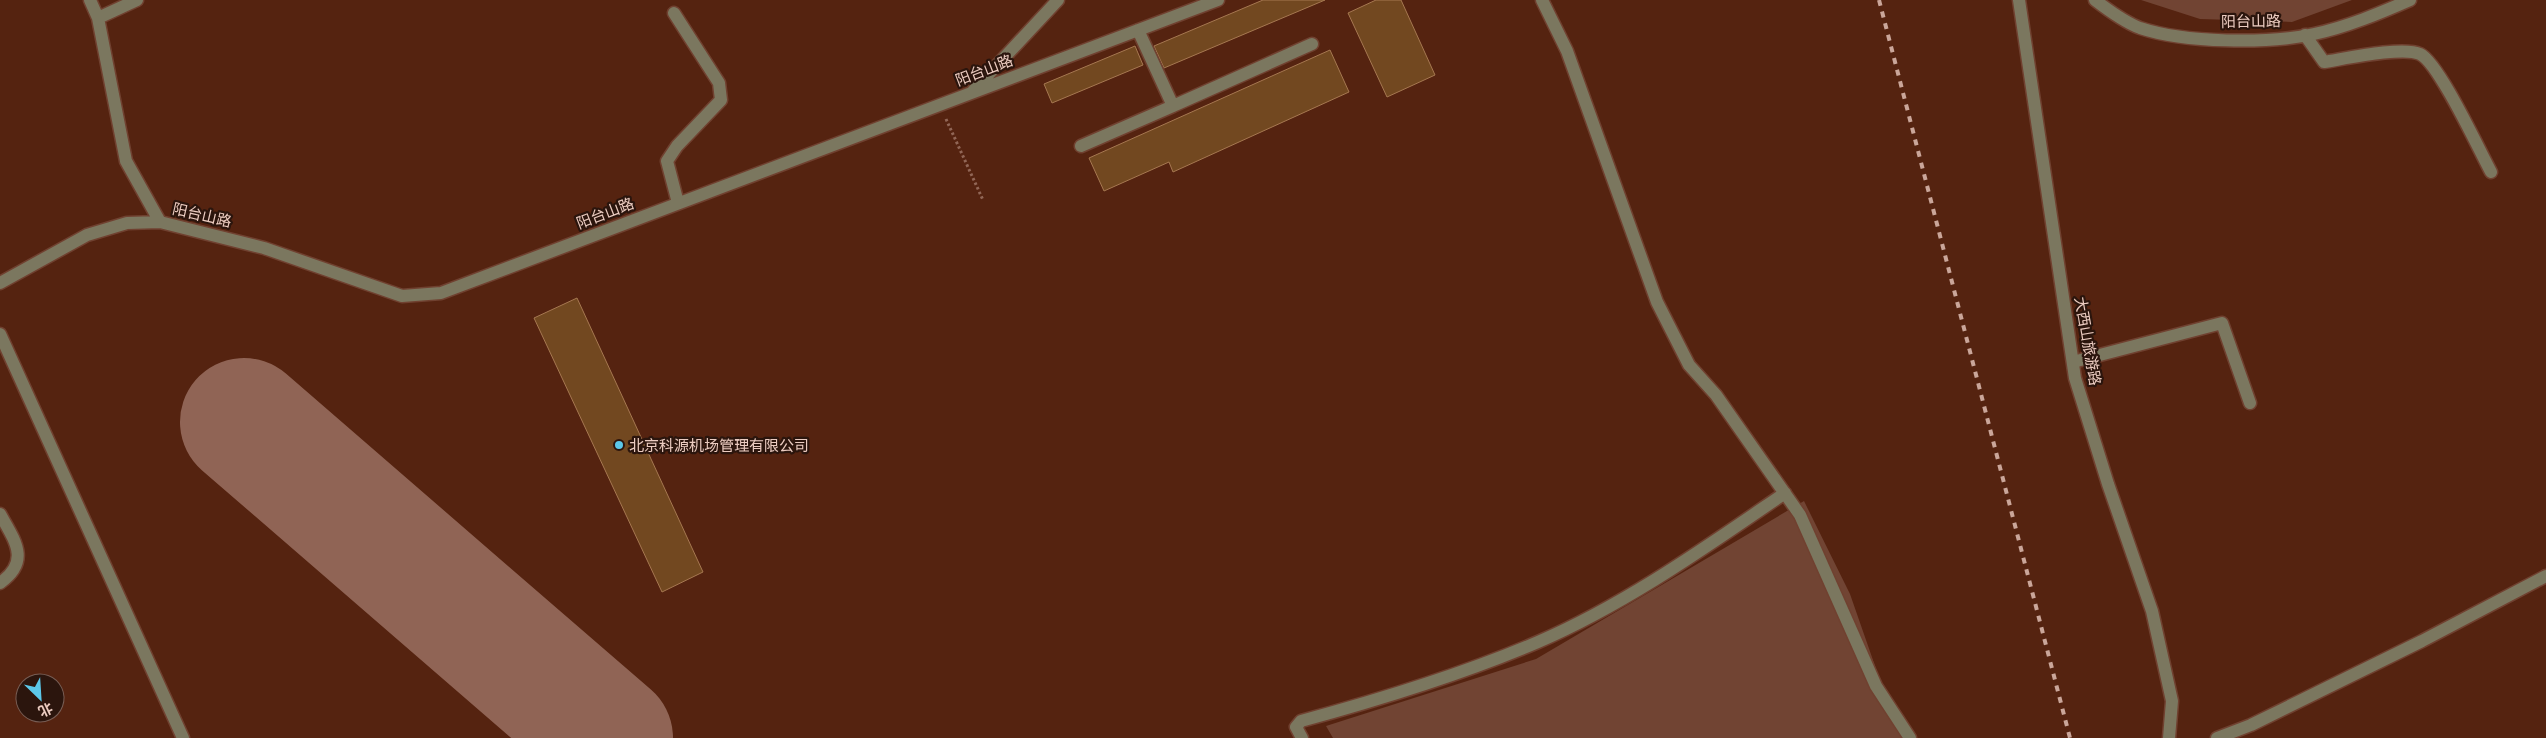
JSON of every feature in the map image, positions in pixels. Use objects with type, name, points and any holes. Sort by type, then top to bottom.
[{"type":"street","points":[[90,0],[98,18],[126,161],[160,222]]},
{"type":"street","points":[[98,18],[137,0]]},
{"type":"street","points":[[971,93],[1058,0]]},
{"type":"street","name":"阳台山路","points":[[0,283],[87,235],[127,223],[160,222],[264,248],[402,296],[441,293],[1218,0]]},
{"type":"street","points":[[1542,0],[1567,51],[1657,302],[1690,365],[1716,395],[1800,515],[1876,686],[1910,738]]},
{"type":"street","name":"阳台山路","points":[[2095,0],[2139,28],[2180,36],[2266,40],[2305,35],[2378,14],[2410,0]]},
{"type":"street","name":"大西山旅游路","points":[[2022,3],[2075,378],[2108,484],[2152,611],[2172,702],[2170,738]]},
{"type":"street","points":[[674,13],[719,83],[721,100],[677,146],[667,161],[678,203]]},
{"type":"street","points":[[1138,30],[1173,106]]},
{"type":"street","points":[[2305,35],[2324,62],[2384,52],[2419,54],[2432,65],[2444,84],[2491,172]]},
{"type":"street","points":[[1081,146],[1312,44]]},
{"type":"street","points":[[2073,362],[2222,323],[2250,402]]},
{"type":"street","points":[[0,334],[183,738]]},
{"type":"street","points":[[1302,738],[1296,727],[1301,720],[1402,694],[1539,642],[1652,582],[1785,493]]},
{"type":"street","points":[[0,514],[16,543],[19,558],[12,574],[0,583]]},
{"type":"street","points":[[2217,738],[2251,725],[2413,646],[2546,576]]},
{"type":"path","points":[[940,105],[983,200]]},
{"type":"shaded area","points":[[2141,0],[2352,0],[2292,22],[2200,19]]},
{"type":"shaded area","points":[[1804,501],[1850,594],[1882,686],[1917,738],[1333,738],[1326,726],[1536,659]]},
{"type":"building","points":[[1263,0],[1325,0],[1164,68],[1154,46]]},
{"type":"building","points":[[1376,0],[1401,0],[1435,75],[1387,97],[1348,13]]},
{"type":"building","points":[[1135,46],[1143,65],[1052,103],[1044,84]]},
{"type":"building","points":[[1330,50],[1349,92],[1173,172],[1169,162],[1104,191],[1089,158]]},
{"type":"building","name":"北京科源机场管理有限公司","points":[[577,298],[703,572],[662,592],[534,318]]},
{"type":"runway","points":[[244,422],[609,738]]},
{"type":"railway","points":[[1879,0],[2070,738]]},
{"type":"place","name":"北京科源机场管理有限公司","points":[[619,445]]}]
